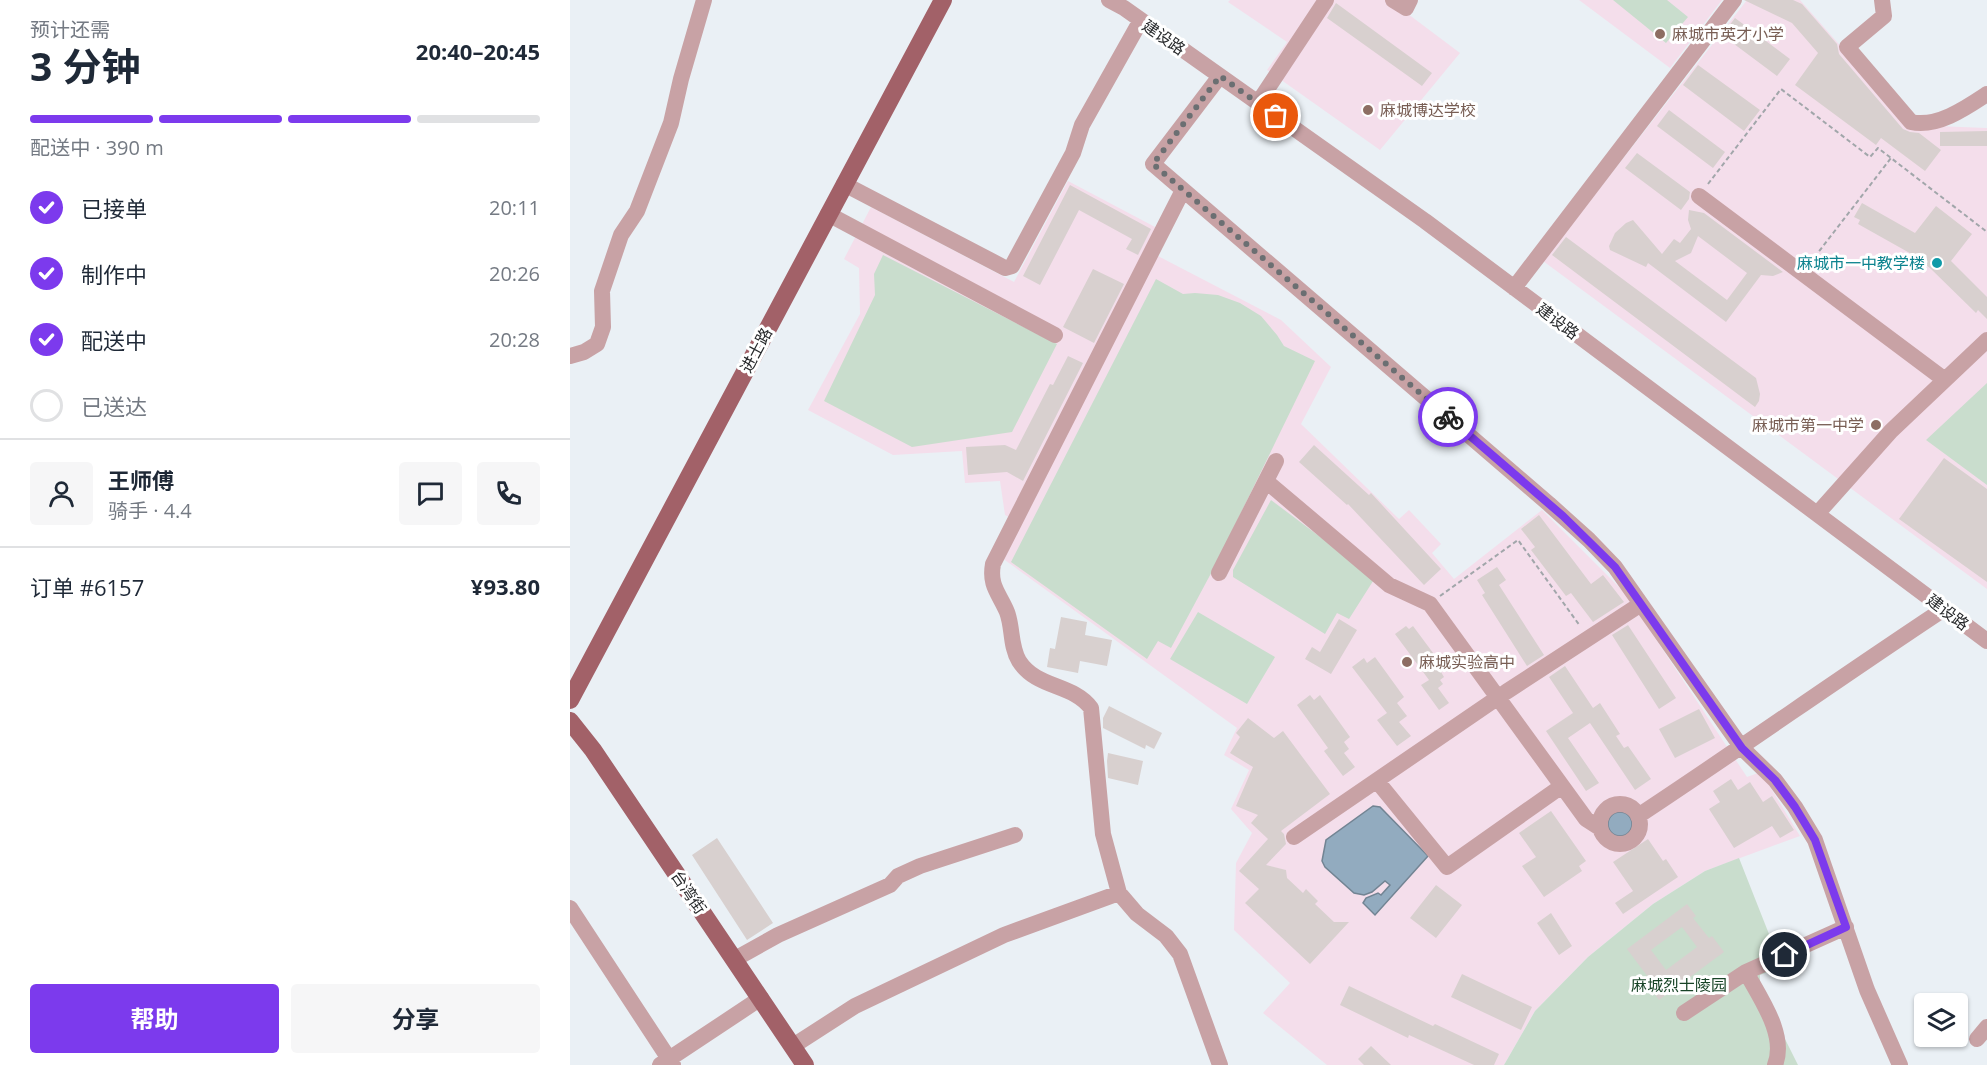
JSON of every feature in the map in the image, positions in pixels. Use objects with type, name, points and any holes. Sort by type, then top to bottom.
[{"type":"main road","name":"进士路","points":[[570,677],[930,0]]},
{"type":"main road","name":"进士路","points":[[570,700],[943,0]]},
{"type":"main road","name":"台湾街","points":[[570,721],[599,759],[805,1065]]},
{"type":"street","points":[[570,356],[584,352],[597,344],[603,327],[602,291],[621,236],[637,211],[672,123],[681,79],[704,0]]},
{"type":"street","name":"建设路","points":[[1109,0],[1120,4],[1425,221],[1987,641]]},
{"type":"street","points":[[1258,103],[1326,0]]},
{"type":"street","points":[[1394,0],[1406,8],[1410,0]]},
{"type":"street","points":[[1514,288],[1734,0]]},
{"type":"street","points":[[1882,0],[1884,16],[1847,46],[1911,122],[1930,123],[1963,110],[1987,94]]},
{"type":"street","points":[[844,184],[1005,268],[1012,266],[1073,153],[1082,125],[1141,20]]},
{"type":"street","points":[[1220,76],[1153,164],[1549,504],[1615,567],[1742,748],[1775,780],[1815,840],[1867,990],[1900,1065]]},
{"type":"street","points":[[1183,190],[993,564],[992,571],[994,588],[1011,624],[1013,647],[1024,668],[1037,679],[1081,697],[1091,708],[1103,834],[1119,893],[1137,914],[1166,936],[1180,954],[1220,1065]]},
{"type":"street","points":[[1699,196],[1945,380]]},
{"type":"street","points":[[828,214],[1055,335]]},
{"type":"street","points":[[1817,514],[1891,431],[1987,340]]},
{"type":"street","points":[[1219,573],[1276,461]]},
{"type":"street","points":[[1266,481],[1389,585],[1430,604],[1586,819],[1600,828],[1609,841],[1624,844],[1631,841],[1640,828],[1638,816],[1632,807],[1624,804],[1609,807],[1600,820],[1600,828]]},
{"type":"street","points":[[1294,837],[1641,604]]},
{"type":"street","points":[[1638,816],[1742,748],[1857,666],[1944,609]]},
{"type":"street","points":[[1377,780],[1447,867],[1562,786]]},
{"type":"street","points":[[735,959],[778,935],[890,885],[898,876],[906,872],[1015,835]]},
{"type":"street","points":[[793,1046],[855,1006],[1004,935],[1119,893]]},
{"type":"street","points":[[570,908],[667,1063],[761,998]]},
{"type":"street","points":[[1684,1013],[1746,972],[1846,927]]},
{"type":"street","points":[[1746,972],[1777,1034],[1779,1051],[1775,1065]]},
{"type":"path","points":[[1699,196],[1781,89],[1870,157],[1878,148],[1987,232]]},
{"type":"path","points":[[1802,273],[1891,158]]},
{"type":"path","points":[[1430,604],[1518,540],[1589,638]]},
{"type":"shaded area","name":"麻城博达学校","points":[[1230,0],[1415,0],[1408,14],[1460,53],[1380,150],[1267,70],[1287,42],[1228,2]]},
{"type":"shaded area","name":"麻城市英才小学","points":[[1579,0],[1722,0],[1670,68]]},
{"type":"shaded area","name":"麻城市第一中学","points":[[1747,0],[1800,0],[1910,125],[1987,128],[1987,589],[1543,261]]},
{"type":"shaded area","points":[[1068,181],[1157,228],[1012,519],[1005,515],[1000,481],[965,483],[962,451],[893,455],[808,410],[860,314],[859,268],[844,259],[871,207],[1014,282]]},
{"type":"shaded area","name":"麻城实验高中","points":[[1156,255],[1281,320],[1331,367],[1301,424],[1399,519],[1409,510],[1441,544],[1432,553],[1454,579],[1542,510],[1626,594],[1747,777],[1761,772],[1800,836],[1705,871],[1653,904],[1588,957],[1535,1011],[1504,1065],[1327,1065],[1263,1013],[1290,983],[1234,930],[1236,863],[1252,833],[1231,809],[1249,770],[1224,755],[1237,728],[1002,558]]},
{"type":"green space","points":[[1613,0],[1667,0],[1688,17],[1666,43]]},
{"type":"green space","points":[[883,255],[1057,344],[1012,432],[912,447],[824,401],[875,295],[874,274]]},
{"type":"green space","points":[[1156,279],[1183,294],[1218,295],[1240,303],[1261,316],[1284,346],[1315,361],[1216,564],[1171,648],[1158,641],[1147,659],[1011,562]]},
{"type":"green space","points":[[1987,383],[1987,485],[1926,440]]},
{"type":"green space","points":[[1271,500],[1375,578],[1349,619],[1337,613],[1325,634],[1233,577],[1233,570]]},
{"type":"green space","points":[[1198,612],[1275,657],[1247,704],[1170,659]]},
{"type":"green space","name":"麻城烈士陵园","points":[[1739,858],[1782,967],[1760,975],[1760,989],[1798,1065],[1504,1065],[1535,1011],[1588,957],[1653,904],[1705,871]]},
{"type":"water","points":[[1373,806],[1380,807],[1428,856],[1375,915],[1363,903],[1366,898],[1378,893],[1381,895],[1390,885],[1385,881],[1372,892],[1364,895],[1354,893],[1325,867],[1322,861],[1326,840]]},
{"type":"water","points":[[1620,812],[1629,815],[1632,824],[1629,833],[1620,836],[1611,833],[1608,824],[1611,815]]},
{"type":"building","points":[[1744,0],[1793,0],[1802,4],[1837,44],[1839,54],[1903,129],[1919,133],[1941,150],[1925,171],[1881,138],[1876,145],[1795,85],[1818,53],[1792,23]]},
{"type":"building","points":[[1336,3],[1432,73],[1422,86],[1327,18]]},
{"type":"building","points":[[1735,18],[1790,59],[1777,76],[1722,35]]},
{"type":"building","points":[[1698,65],[1760,110],[1744,131],[1683,85]]},
{"type":"building","points":[[1669,110],[1725,152],[1713,168],[1657,126]]},
{"type":"building","points":[[1987,131],[1987,146],[1940,146],[1940,132]]},
{"type":"building","points":[[1637,153],[1690,192],[1689,199],[1681,210],[1625,168]]},
{"type":"building","points":[[1070,185],[1151,229],[1138,255],[1126,249],[1132,239],[1079,210],[1040,285],[1023,276]]},
{"type":"building","name":"麻城市一中教学楼","points":[[1862,203],[1915,233],[1936,206],[1972,234],[1951,261],[1987,297],[1987,319],[1978,310],[1976,313],[1915,256],[1858,224],[1860,220],[1854,217]]},
{"type":"building","points":[[1689,210],[1704,213],[1783,272],[1773,276],[1761,275],[1726,322],[1648,263],[1646,267],[1610,250],[1609,246],[1615,233],[1633,220],[1662,254],[1674,239],[1680,243],[1691,229],[1688,220]],"holes":[[[1698,236],[1747,273],[1727,300],[1675,261],[1691,253]]]},
{"type":"building","points":[[1566,237],[1756,378],[1760,394],[1755,407],[1552,255]]},
{"type":"building","points":[[1093,269],[1124,284],[1094,343],[1063,327]]},
{"type":"building","points":[[1068,356],[1083,363],[1023,481],[1007,472],[968,475],[966,447],[1005,445],[1016,450],[1050,384],[1053,385]]},
{"type":"building","points":[[1314,445],[1369,495],[1371,493],[1441,569],[1424,585],[1348,504],[1299,462]]},
{"type":"building","points":[[1944,458],[1987,489],[1987,582],[1899,519]]},
{"type":"building","points":[[1539,515],[1591,584],[1603,575],[1624,602],[1593,622],[1571,593],[1566,596],[1531,550],[1535,547],[1521,529]]},
{"type":"building","points":[[1497,567],[1506,580],[1499,585],[1544,655],[1527,666],[1482,595],[1485,593],[1477,580]]},
{"type":"building","points":[[1061,617],[1087,622],[1085,635],[1112,640],[1107,666],[1080,661],[1078,673],[1047,667],[1050,648],[1055,649]]},
{"type":"building","points":[[1339,619],[1357,630],[1331,674],[1305,659],[1312,647],[1320,652]]},
{"type":"building","points":[[1628,625],[1676,698],[1659,709],[1612,635]]},
{"type":"building","points":[[1406,626],[1409,629],[1413,626],[1445,669],[1441,672],[1444,677],[1440,680],[1443,684],[1438,688],[1449,703],[1439,710],[1421,685],[1429,680],[1395,634]]},
{"type":"building","points":[[1375,657],[1404,697],[1397,703],[1407,716],[1399,722],[1411,736],[1397,746],[1377,720],[1387,713],[1352,667],[1364,658],[1367,663]]},
{"type":"building","points":[[1565,666],[1593,708],[1600,703],[1620,734],[1616,736],[1624,748],[1628,746],[1651,779],[1635,790],[1590,723],[1568,738],[1599,783],[1586,791],[1546,731],[1573,713],[1549,677]]},
{"type":"building","points":[[1310,695],[1314,700],[1320,695],[1350,737],[1344,742],[1349,749],[1344,753],[1355,767],[1343,776],[1324,751],[1328,748],[1297,705]]},
{"type":"building","points":[[1109,706],[1162,733],[1154,749],[1146,745],[1145,749],[1103,728],[1103,718]]},
{"type":"building","points":[[1699,709],[1715,738],[1675,758],[1659,729]]},
{"type":"building","points":[[1248,718],[1274,738],[1283,731],[1330,794],[1281,831],[1286,844],[1266,865],[1286,870],[1287,878],[1303,893],[1306,889],[1318,901],[1315,904],[1334,922],[1349,922],[1310,964],[1245,903],[1259,889],[1239,871],[1268,839],[1251,823],[1258,815],[1236,806],[1253,767],[1230,753],[1240,737],[1236,733]]},
{"type":"building","points":[[1108,753],[1143,761],[1138,785],[1108,778]]},
{"type":"building","points":[[1731,779],[1738,790],[1750,782],[1763,802],[1772,796],[1794,830],[1780,838],[1772,826],[1734,848],[1709,809],[1720,802],[1713,791]]},
{"type":"building","points":[[1551,811],[1586,861],[1579,866],[1582,871],[1544,897],[1522,866],[1536,857],[1519,833]]},
{"type":"building","points":[[717,838],[773,923],[747,940],[692,855]]},
{"type":"building","points":[[1648,839],[1663,861],[1666,859],[1678,877],[1623,914],[1615,903],[1633,891],[1613,862]]},
{"type":"building","points":[[1436,885],[1462,905],[1436,938],[1410,918]]},
{"type":"building","points":[[1687,904],[1696,916],[1693,918],[1709,938],[1712,936],[1724,952],[1659,1000],[1647,984],[1651,981],[1627,949]],"holes":[[[1682,927],[1697,947],[1666,970],[1651,950]]]},
{"type":"building","points":[[1551,913],[1572,946],[1559,955],[1537,923]]},
{"type":"building","points":[[1462,974],[1532,1007],[1521,1030],[1451,997]]},
{"type":"building","points":[[1349,986],[1499,1054],[1494,1065],[1474,1065],[1409,1035],[1408,1038],[1340,1005]]},
{"type":"building","points":[[1371,1046],[1391,1065],[1364,1065],[1358,1059]]},
{"type":"way so far","points":[[1276,116],[1220,76],[1153,164],[1448,417]]},
{"type":"place","name":"麻城市英才小学","points":[[1660,34]]},
{"type":"place","name":"麻城博达学校","points":[[1368,110]]},
{"type":"place","name":"麻城市一中教学楼","points":[[1937,263]]},
{"type":"place","name":"麻城市第一中学","points":[[1876,425]]},
{"type":"place","name":"麻城实验高中","points":[[1407,662]]},
{"type":"route","points":[[1448,417],[1563,516],[1615,567],[1742,748],[1775,780],[1795,807],[1815,840],[1846,927],[1785,955]]}]
